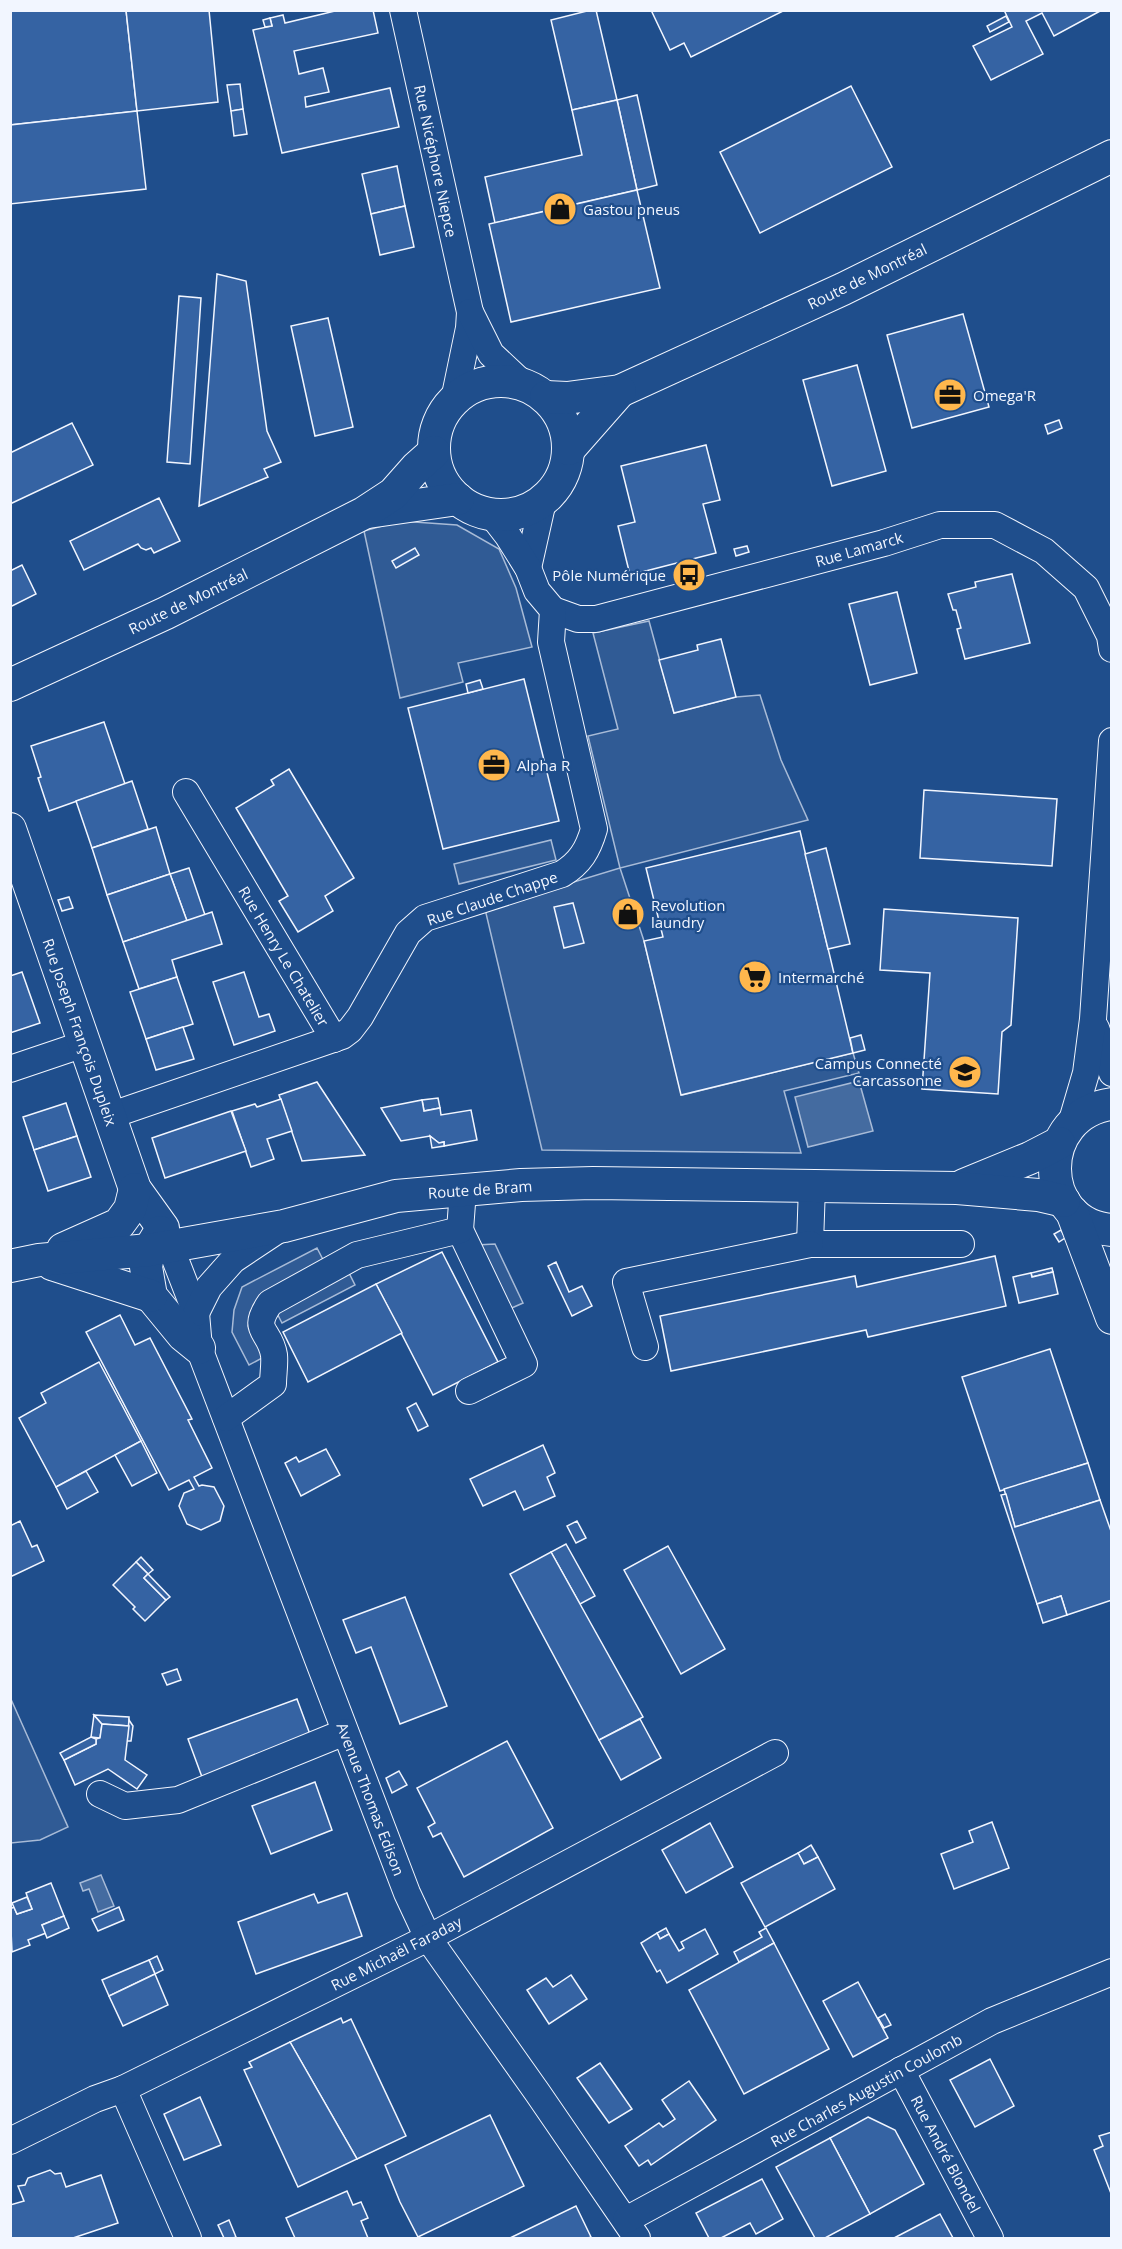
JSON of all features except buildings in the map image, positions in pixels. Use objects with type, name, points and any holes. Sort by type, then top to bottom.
[{"type":"main road","name":"Route de Montréal","points":[[534,390],[567,398],[621,391],[843,289],[1112,156]]},
{"type":"main road","points":[[504,381],[534,390],[559,412],[566,430],[569,449],[566,469],[556,486],[543,501],[527,510],[509,515],[491,514],[473,509],[458,499],[445,486],[441,478],[434,452],[435,433],[442,415],[454,400],[469,389],[486,382],[504,381]]},
{"type":"main road","name":"Route de Montréal","points":[[569,449],[621,391]]},
{"type":"main road","name":"Route de Montréal","points":[[12,687],[166,613],[364,513],[393,494],[434,452]]},
{"type":"main road","name":"Route de Montréal","points":[[364,513],[458,499]]},
{"type":"main road","name":"Rue Joseph François Dupleix","points":[[10,828],[18,877],[84,1044],[135,1189],[161,1241]]},
{"type":"main road","name":"Route de Bram","points":[[957,1188],[1030,1158],[1065,1133],[1085,1112],[1101,1105],[1112,1104]]},
{"type":"main road","points":[[1065,1133],[1054,1162],[1056,1183],[1068,1207],[1112,1318]]},
{"type":"main road","name":"Route de Bram","points":[[25,1263],[161,1241],[284,1226],[396,1196],[593,1182],[957,1188],[1038,1196],[1068,1207],[1087,1223],[1112,1230]]},
{"type":"main road","points":[[25,1263],[119,1224],[130,1209],[135,1189]]},
{"type":"main road","points":[[199,1348],[183,1335],[151,1296],[146,1267],[161,1241],[312,1202],[396,1196]]},
{"type":"main road","points":[[25,1263],[151,1296]]},
{"type":"street","name":"Rue Nicéphore Niepce","points":[[403,10],[470,312],[491,354],[534,390]]},
{"type":"street","name":"Rue Nicéphore Niepce","points":[[454,400],[469,328],[470,312]]},
{"type":"street","points":[[528,568],[543,501]]},
{"type":"street","points":[[491,514],[528,568],[537,591],[553,610]]},
{"type":"street","name":"Rue Lamarck","points":[[553,610],[578,619],[596,619],[873,546],[940,525],[995,525],[1044,551],[1086,588],[1110,636],[1112,649]]},
{"type":"street","name":"Rue Claude Chappe","points":[[334,1039],[350,1030],[360,1017],[408,933],[425,918],[562,874],[576,865],[590,843],[594,829],[551,642],[553,610]]},
{"type":"street","points":[[1065,1133],[1086,1073],[1094,1019],[1112,741]]},
{"type":"street","name":"Rue Henry Le Chatelier","points":[[109,1116],[334,1039],[186,792]]},
{"type":"street","points":[[1094,1019],[1112,1073]]},
{"type":"street","points":[[10,1069],[84,1044]]},
{"type":"street","points":[[810,1244],[812,1186]]},
{"type":"street","points":[[463,1190],[460,1230],[524,1364],[469,1391]]},
{"type":"street","points":[[196,1313],[208,1287],[233,1260],[284,1226]]},
{"type":"street","points":[[226,1418],[273,1384],[274,1353],[261,1326],[261,1316],[270,1302],[357,1256],[460,1230]]},
{"type":"street","name":"Avenue Thomas Edison","points":[[161,1241],[196,1313],[199,1348],[407,1893],[428,1938],[631,2229]]},
{"type":"street","points":[[645,1347],[626,1282],[810,1244],[961,1244]]},
{"type":"street","points":[[100,1794],[125,1806],[178,1800],[345,1732]]},
{"type":"street","name":"Rue Michaël Faraday","points":[[10,2141],[95,2099],[123,2089],[428,1938],[775,1753]]},
{"type":"street","name":"Rue Charles Augustin Coulomb","points":[[631,2229],[901,2070],[992,2021],[1112,1972]]},
{"type":"street","name":"Rue André Blondel","points":[[901,2070],[990,2238]]},
{"type":"street","points":[[123,2089],[188,2238]]},
{"type":"shaded area","points":[[400,521],[457,525],[499,549],[516,588],[532,647],[458,663],[463,682],[400,698],[364,531]]},
{"type":"shaded area","points":[[649,621],[674,713],[736,697],[760,695],[781,760],[808,820],[620,868],[588,736],[618,729],[593,633]]},
{"type":"shaded area","points":[[551,840],[556,860],[459,884],[454,864]]},
{"type":"shaded area","points":[[620,868],[644,941],[682,1095],[853,1053],[859,1073],[784,1091],[801,1153],[542,1150],[485,909]]},
{"type":"shaded area","points":[[859,1081],[873,1131],[808,1147],[795,1097]]},
{"type":"shaded area","points":[[495,1244],[523,1303],[507,1310],[476,1245]]},
{"type":"shaded area","points":[[317,1248],[332,1277],[347,1269],[355,1285],[282,1323],[267,1294],[248,1326],[264,1357],[249,1365],[232,1332],[234,1310],[242,1287]]},
{"type":"shaded area","points":[[10,1697],[68,1827],[40,1840],[11,1843]]},
{"type":"shaded area","points":[[101,1875],[114,1906],[98,1912],[89,1889],[83,1891],[80,1883]]},
{"type":"place","name":"Gastou pneus","points":[[560,209]]},
{"type":"place","name":"Omega'R","points":[[950,395]]},
{"type":"place","name":"Pôle Numérique","points":[[689,575]]},
{"type":"place","name":"Alpha R","points":[[494,765]]},
{"type":"place","name":"Revolution laundry","points":[[628,914]]},
{"type":"place","name":"Intermarché","points":[[755,977]]},
{"type":"place","name":"Campus Connecté Carcassonne","points":[[965,1072]]}]
